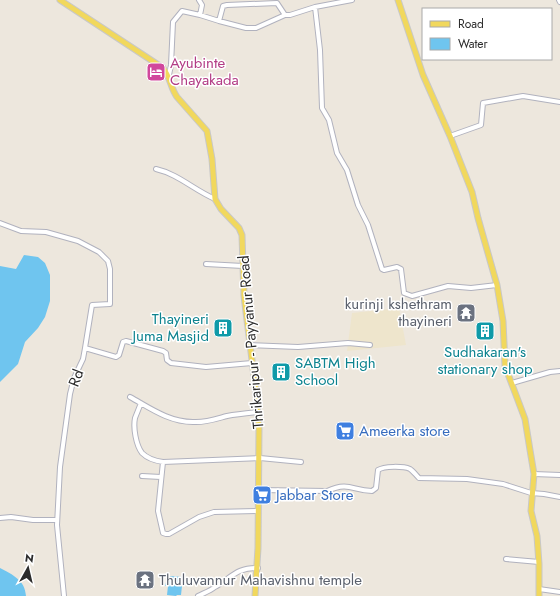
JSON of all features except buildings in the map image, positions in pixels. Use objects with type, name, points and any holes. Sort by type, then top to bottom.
[{"type":"main road","points":[[60,0],[163,68],[169,75],[177,97],[207,131],[212,159],[215,200]]},
{"type":"main road","points":[[398,0],[423,75],[450,136],[472,192],[478,218],[498,285],[503,322],[505,366],[525,419],[534,474],[531,493],[531,511],[537,536],[539,596]]},
{"type":"main road","name":"Thrikaripur - Payyanur Road","points":[[215,200],[221,209],[239,228],[243,244],[244,296],[258,412],[260,458],[256,596]]},
{"type":"street","points":[[199,0],[202,5],[200,15]]},
{"type":"street","points":[[169,75],[171,65],[173,22],[182,11],[246,28],[256,28],[285,15],[290,15],[315,7],[352,0]]},
{"type":"street","points":[[219,21],[223,6],[227,5],[277,3],[285,15]]},
{"type":"street","points":[[315,7],[320,50],[322,108],[329,120],[337,153],[350,176],[358,205],[368,225],[382,268],[384,270],[397,267],[401,269],[404,293],[412,296],[448,286],[471,288],[498,285]]},
{"type":"street","points":[[450,136],[481,125],[483,103],[523,96],[560,102]]},
{"type":"street","points":[[156,168],[182,179],[215,200]]},
{"type":"street","name":"Rd","points":[[0,223],[21,231],[46,232],[78,241],[99,252],[108,261],[110,269],[110,304],[92,305],[83,360],[74,378],[70,394],[60,467],[57,520],[64,596]]},
{"type":"street","points":[[206,264],[243,266]]},
{"type":"street","points":[[85,348],[116,357],[119,355],[123,342],[126,340],[163,351],[166,353],[166,360],[171,363],[206,367],[252,363]]},
{"type":"street","points":[[249,345],[298,347],[348,343],[370,345]]},
{"type":"street","points":[[512,383],[550,372],[560,371]]},
{"type":"street","points":[[130,398],[169,418],[193,422],[213,420],[235,414],[258,412]]},
{"type":"street","points":[[141,403],[135,418],[134,426],[137,440],[142,453],[155,461],[163,462],[260,458],[301,462]]},
{"type":"street","points":[[163,462],[158,511],[163,533],[166,534],[199,517],[214,512],[258,511]]},
{"type":"street","points":[[259,490],[328,491],[346,485],[372,491],[376,488],[378,470],[387,467],[412,470],[419,478],[467,479],[502,484],[531,493],[560,497]]},
{"type":"street","points":[[534,474],[560,475]]},
{"type":"street","points":[[142,476],[161,477]]},
{"type":"street","points":[[0,518],[11,517],[32,520],[57,520]]},
{"type":"street","points":[[506,559],[538,562]]},
{"type":"street","points":[[198,596],[216,587],[235,573],[244,569],[258,568]]},
{"type":"street","points":[[539,589],[560,592]]},
{"type":"street","points":[[64,596],[69,596]]},
{"type":"shaded area","points":[[399,308],[406,345],[347,351],[352,313]]},
{"type":"water","points":[[24,255],[38,257],[45,263],[50,275],[50,301],[45,317],[38,328],[25,342],[18,364],[0,382],[0,266],[16,269]]},
{"type":"water","points":[[0,568],[21,582],[26,596],[0,596]]},
{"type":"water","points":[[169,576],[183,577],[181,595],[167,595],[168,586],[165,586]]},
{"type":"place","name":"Ayubinte Chayakada","points":[[156,72]]},
{"type":"place","name":"kurinji kshethram thayineri","points":[[466,313]]},
{"type":"place","name":"Thayineri Juma Masjid","points":[[223,328]]},
{"type":"place","name":"Sudhakaran's stationary shop","points":[[485,331]]},
{"type":"place","name":"SABTM High School","points":[[281,372]]},
{"type":"place","name":"Ameerka store","points":[[345,431]]},
{"type":"place","name":"Jabbar Store","points":[[262,495]]},
{"type":"place","name":"Thuluvannur Mahavishnu temple","points":[[145,580]]}]
